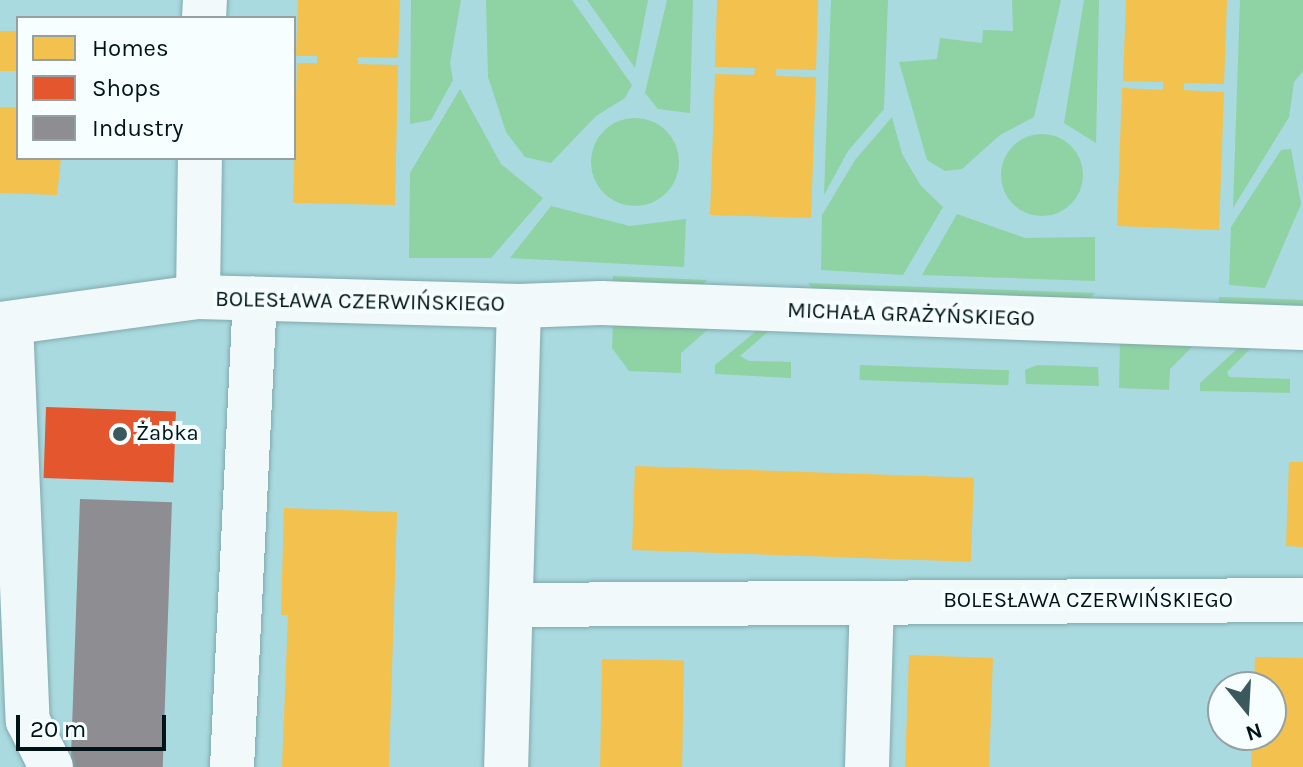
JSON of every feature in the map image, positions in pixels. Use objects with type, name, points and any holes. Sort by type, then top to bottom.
[{"type":"street","points":[[198,297],[200,160]]},
{"type":"street","name":"BOLESŁAWA CZERWIŃSKIEGO","points":[[5,324],[198,297],[519,306],[506,767]]},
{"type":"street","points":[[232,767],[255,299]]},
{"type":"street","name":"MICHAŁA GRAŻYŃSKIEGO","points":[[519,306],[601,303],[1303,328]]},
{"type":"street","points":[[5,324],[28,721],[51,767]]},
{"type":"street","name":"BOLESŁAWA CZERWIŃSKIEGO","points":[[511,605],[1303,600]]},
{"type":"street","points":[[867,767],[872,603]]},
{"type":"green space","points":[[411,0],[461,0],[450,63],[453,80],[431,120],[410,124]]},
{"type":"green space","points":[[486,0],[572,0],[632,85],[625,98],[596,116],[551,163],[525,157],[506,132],[488,77]]},
{"type":"green space","points":[[587,0],[648,0],[635,68]]},
{"type":"green space","points":[[667,0],[693,0],[690,113],[658,109],[645,93]]},
{"type":"green space","points":[[831,0],[888,0],[884,109],[848,151],[824,195]]},
{"type":"green space","points":[[1012,0],[1061,0],[1034,117],[1000,135],[962,169],[945,171],[927,160],[899,62],[937,59],[940,38],[982,43],[983,30],[1013,31]]},
{"type":"green space","points":[[1084,0],[1099,0],[1096,143],[1064,123]]},
{"type":"green space","points":[[1240,0],[1303,0],[1303,71],[1294,82],[1289,117],[1233,208]]},
{"type":"green space","points":[[460,89],[501,164],[543,198],[491,258],[409,258],[410,173]]},
{"type":"green space","points":[[892,117],[902,154],[921,186],[943,207],[903,275],[821,270],[822,215],[855,160]]},
{"type":"green space","points":[[635,118],[652,122],[666,131],[675,145],[679,162],[675,179],[666,193],[652,202],[635,206],[618,202],[604,193],[595,179],[591,162],[595,145],[604,131],[618,122]]},
{"type":"green space","points":[[1042,134],[1058,137],[1071,146],[1080,159],[1083,175],[1080,191],[1071,204],[1058,213],[1042,216],[1026,213],[1013,204],[1004,191],[1001,175],[1004,159],[1013,146],[1026,137]]},
{"type":"green space","points":[[1291,149],[1301,204],[1265,288],[1229,285],[1231,227],[1281,150]]},
{"type":"green space","points":[[551,206],[630,226],[686,219],[684,267],[510,258]]},
{"type":"green space","points":[[957,214],[1025,238],[1095,237],[1095,281],[922,275]]},
{"type":"green space","points":[[613,276],[707,280],[696,293],[612,291]]},
{"type":"green space","points":[[808,283],[1095,293],[1083,306],[820,298]]},
{"type":"green space","points":[[1219,297],[1303,300],[1302,315],[1218,312]]},
{"type":"green space","points":[[613,323],[712,326],[681,353],[681,373],[629,371],[612,348]]},
{"type":"green space","points":[[765,324],[770,330],[740,356],[749,361],[791,362],[791,378],[715,374],[715,365]]},
{"type":"green space","points":[[1248,339],[1254,345],[1227,372],[1229,377],[1290,379],[1290,393],[1200,391],[1200,383]]},
{"type":"green space","points":[[1120,340],[1197,342],[1170,369],[1169,390],[1119,388]]},
{"type":"green space","points":[[860,365],[1009,370],[1008,385],[859,380]]},
{"type":"green space","points":[[1037,365],[1098,367],[1099,386],[1026,384],[1025,370]]},
{"type":"building: Homes","points":[[298,0],[400,0],[398,58],[358,57],[358,64],[398,65],[395,205],[293,203],[297,63],[317,63],[317,56],[296,56]]},
{"type":"building: Homes","points":[[717,0],[818,0],[816,70],[776,69],[776,76],[816,77],[811,218],[710,215],[715,74],[754,75],[755,68],[715,67]]},
{"type":"building: Homes","points":[[1126,0],[1227,0],[1224,84],[1184,83],[1184,90],[1224,92],[1219,230],[1117,226],[1122,88],[1163,90],[1163,82],[1123,81]]},
{"type":"building: Homes","points":[[0,31],[16,31],[16,71],[0,71]]},
{"type":"building: Homes","points":[[0,107],[16,107],[16,160],[61,160],[57,195],[0,193]]},
{"type":"building: Homes","points":[[1289,462],[1303,462],[1303,547],[1286,546]]},
{"type":"building: Homes","points":[[635,466],[974,478],[971,562],[632,550]]},
{"type":"building: Homes","points":[[284,508],[397,512],[389,767],[282,767],[288,615],[281,615]]},
{"type":"building: Homes","points":[[909,655],[993,658],[989,767],[905,767]]},
{"type":"building: Homes","points":[[1255,657],[1303,658],[1303,767],[1251,767],[1252,751],[1287,751],[1287,671],[1255,671]]},
{"type":"building: Homes","points":[[602,659],[684,660],[682,767],[600,767]]},
{"type":"building: Shops","points":[[46,407],[176,412],[173,482],[44,478]]},
{"type":"building: Industry","points":[[80,499],[172,502],[163,767],[71,767]]},
{"type":"place","name":"Żabka","points":[[120,434]]}]
